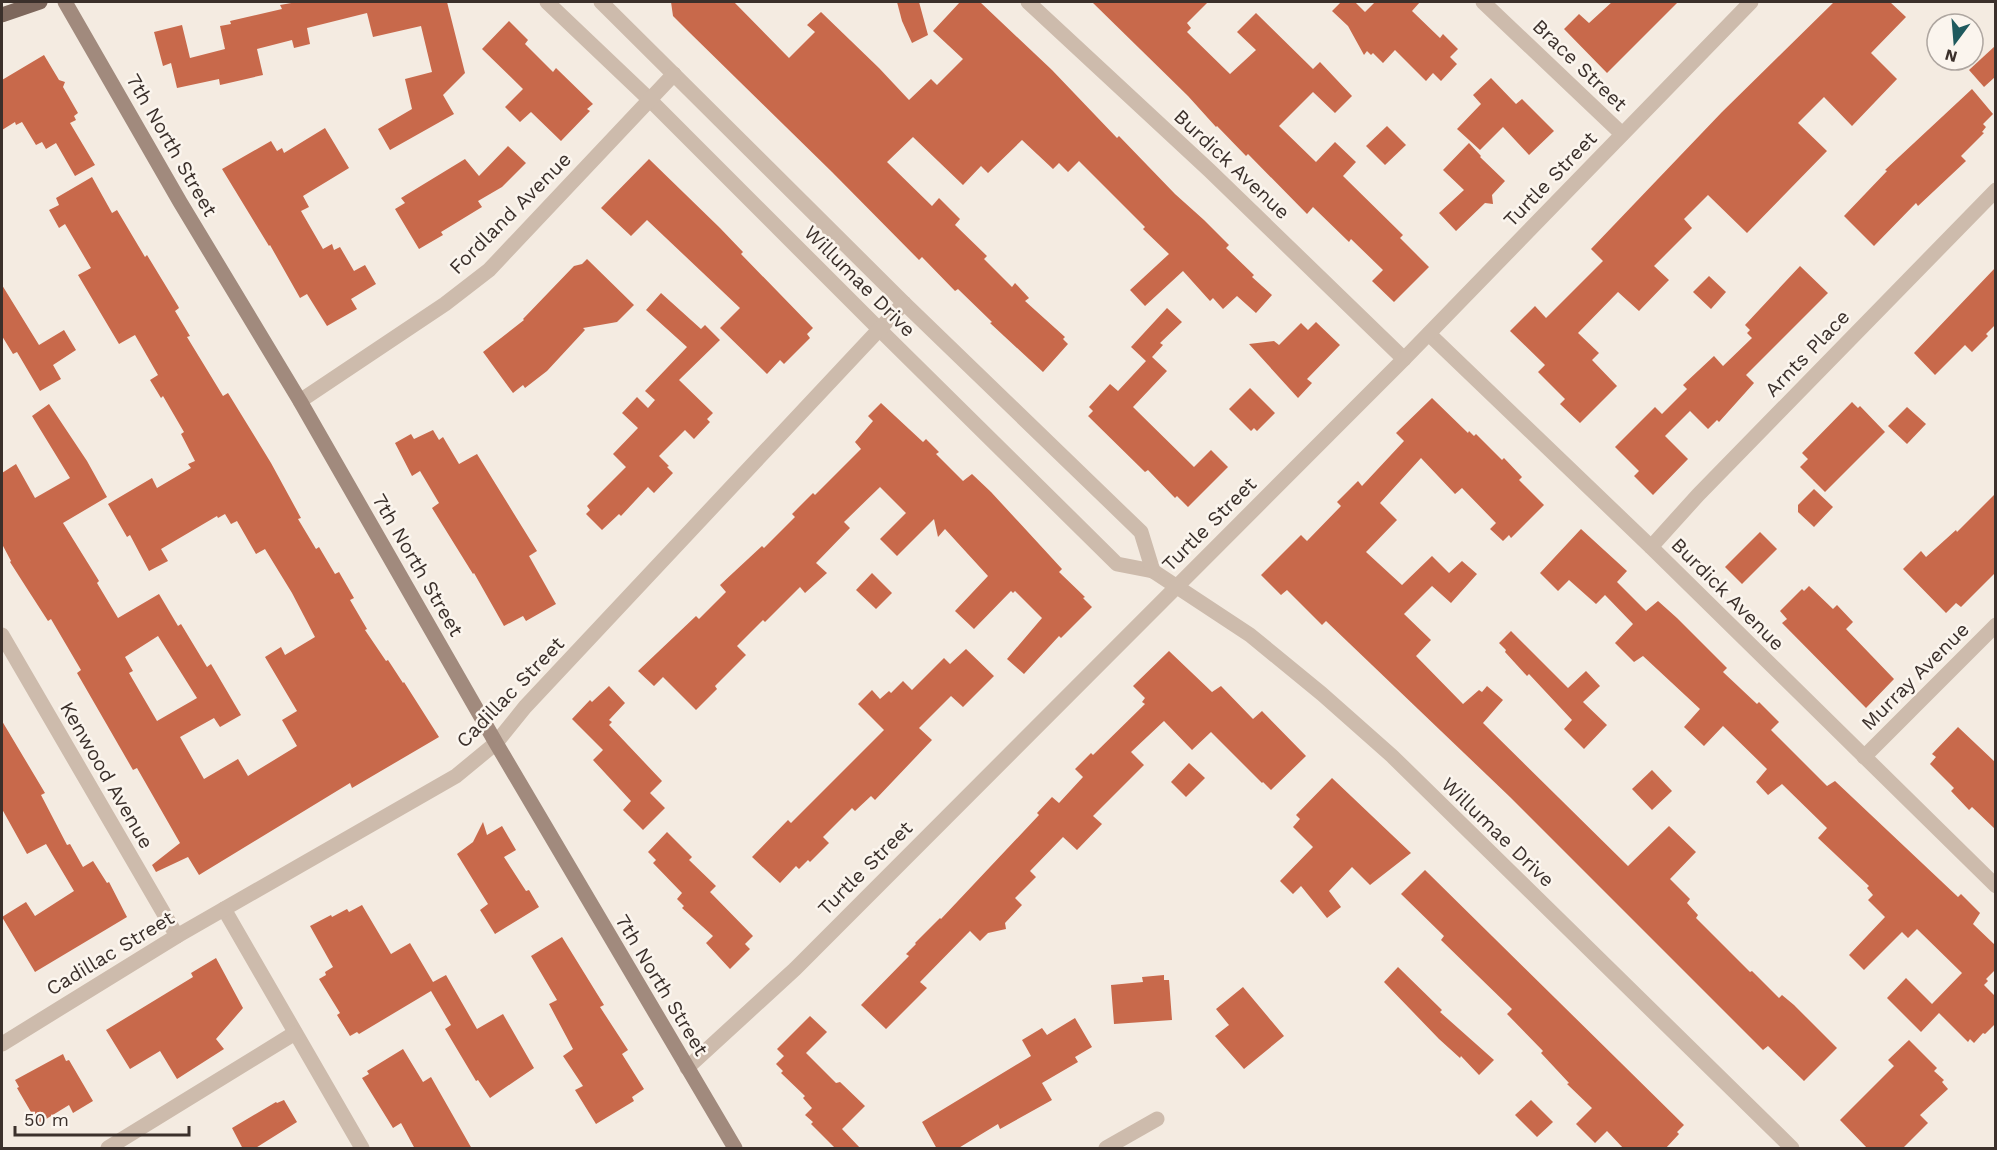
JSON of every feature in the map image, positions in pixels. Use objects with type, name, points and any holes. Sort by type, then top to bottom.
[{"type":"main road","points":[[2,15],[40,2]]},
{"type":"street","name":"7th North Street","points":[[65,2],[735,1149]]},
{"type":"street","name":"Willumae Drive","points":[[547,2],[650,100],[1117,564],[1153,571],[1250,635],[1322,694],[1383,748],[1792,1149]]},
{"type":"street","name":"Willumae Drive","points":[[601,2],[904,303],[1141,532],[1153,571]]},
{"type":"street","name":"Burdick Avenue","points":[[1028,2],[1209,170],[1404,359]]},
{"type":"street","name":"Brace Street","points":[[1483,2],[1622,134]]},
{"type":"street","name":"Turtle Street","points":[[687,1068],[795,969],[1429,334],[1752,2]]},
{"type":"street","name":"Fordland Avenue","points":[[300,401],[445,304],[489,270],[674,74]]},
{"type":"street","name":"Arnts Place","points":[[1651,547],[1698,495],[1995,190]]},
{"type":"street","name":"Cadillac Street","points":[[2,1044],[177,936],[456,776],[496,743],[525,707],[904,303]]},
{"type":"street","name":"Burdick Avenue","points":[[1429,334],[1651,547],[1995,886]]},
{"type":"street","name":"Murray Avenue","points":[[1864,757],[1995,625]]},
{"type":"street","name":"Kenwood Avenue","points":[[2,635],[177,936]]},
{"type":"street","points":[[224,909],[362,1149]]},
{"type":"street","points":[[108,1149],[295,1033]]},
{"type":"street","points":[[1106,1149],[1157,1119]]},
{"type":"building","points":[[297,2],[447,2],[465,73],[443,95],[454,114],[390,150],[378,129],[412,109],[405,79],[432,72],[421,26],[373,37],[367,13],[307,28],[310,44],[294,48],[292,40],[257,49],[263,75],[220,85],[219,79],[177,88],[171,63],[163,66],[154,32],[182,25],[190,58],[225,49],[220,26],[231,24],[230,21],[282,9],[280,5]]},
{"type":"building","points":[[671,2],[734,2],[789,58],[815,32],[807,25],[821,12],[909,100],[931,79],[937,85],[963,59],[933,31],[960,2],[980,2],[1229,245],[1226,248],[1272,295],[1256,313],[1237,296],[1223,309],[1213,298],[1210,301],[1183,271],[1145,306],[1130,290],[1169,254],[1079,161],[1068,172],[1059,163],[1053,169],[1022,140],[988,173],[981,166],[963,185],[913,137],[887,162],[932,206],[939,198],[960,219],[955,225],[987,256],[984,259],[1012,287],[1015,283],[1029,298],[1025,301],[1065,337],[1063,339],[1068,344],[1043,372],[990,323],[992,322],[958,289],[955,291],[922,257],[919,260],[689,32],[673,16]]},
{"type":"building","points":[[897,2],[919,2],[928,35],[912,43],[902,21]]},
{"type":"building","points":[[1092,2],[1208,2],[1187,23],[1191,28],[1187,32],[1230,74],[1256,50],[1237,32],[1256,13],[1313,69],[1320,62],[1352,96],[1335,113],[1313,92],[1279,126],[1316,162],[1335,142],[1356,162],[1343,176],[1403,235],[1400,238],[1429,267],[1394,302],[1372,281],[1383,270],[1351,239],[1349,242],[1313,207],[1307,214],[1248,154],[1246,156],[1216,127],[1188,96]]},
{"type":"building","points":[[1341,2],[1355,2],[1365,12],[1375,2],[1420,2],[1412,11],[1440,38],[1443,34],[1458,49],[1450,57],[1457,64],[1441,81],[1433,73],[1426,81],[1395,50],[1383,63],[1373,53],[1371,55],[1367,51],[1364,55],[1348,26],[1332,11]]},
{"type":"building","points":[[1612,2],[1678,2],[1607,73],[1564,29],[1579,14],[1589,23]]},
{"type":"building","points":[[1834,2],[1890,2],[1906,17],[1871,53],[1897,79],[1852,126],[1824,97],[1798,123],[1827,151],[1747,233],[1708,195],[1684,219],[1692,228],[1654,266],[1669,280],[1639,311],[1618,292],[1578,333],[1599,353],[1592,360],[1617,386],[1580,423],[1560,404],[1565,399],[1538,372],[1545,365],[1510,331],[1535,306],[1546,318],[1603,261],[1591,249],[1722,112]]},
{"type":"building","points":[[509,21],[528,40],[525,44],[553,72],[556,68],[593,104],[587,109],[590,111],[561,141],[531,112],[520,122],[505,107],[523,89],[482,49]]},
{"type":"building","points":[[1995,46],[1995,77],[1984,87],[1971,72],[1985,72],[1985,55]]},
{"type":"building","points":[[44,55],[59,80],[65,82],[63,87],[78,113],[74,116],[76,120],[70,123],[95,165],[75,176],[56,143],[46,149],[42,142],[36,145],[22,122],[16,125],[15,122],[2,130],[2,80]]},
{"type":"building","points":[[1491,78],[1516,104],[1522,99],[1554,131],[1529,155],[1503,127],[1480,150],[1457,129],[1481,104],[1473,95]]},
{"type":"building","points":[[1972,89],[1993,114],[1983,124],[1986,127],[1982,132],[1984,133],[1961,156],[1966,161],[1918,206],[1916,203],[1874,246],[1844,216],[1887,171],[1885,170]]},
{"type":"building","points":[[1387,126],[1406,145],[1385,165],[1366,146]]},
{"type":"building","points":[[325,128],[349,168],[303,196],[309,207],[301,211],[323,249],[332,244],[334,250],[340,247],[354,271],[365,265],[376,284],[351,299],[357,309],[327,326],[307,294],[300,298],[222,169],[271,141],[277,151],[282,148],[284,153]]},
{"type":"building","points":[[1469,143],[1505,181],[1492,195],[1493,204],[1485,203],[1456,231],[1439,213],[1464,190],[1443,170]]},
{"type":"building","points":[[508,146],[526,163],[502,187],[478,201],[482,207],[441,232],[443,235],[419,249],[395,209],[405,203],[401,198],[465,159],[479,176]]},
{"type":"building","points":[[649,159],[720,228],[743,252],[741,254],[813,328],[807,334],[810,338],[784,364],[780,360],[767,374],[720,328],[740,308],[647,220],[631,236],[601,208]]},
{"type":"building","points":[[92,177],[112,213],[117,210],[178,306],[179,308],[175,311],[190,336],[187,337],[223,396],[228,393],[271,463],[301,518],[298,519],[316,549],[319,547],[335,574],[339,572],[354,598],[350,600],[367,629],[365,630],[386,661],[388,660],[404,682],[439,737],[352,788],[350,783],[199,875],[188,857],[156,872],[152,865],[180,843],[137,768],[133,770],[77,673],[81,670],[51,619],[48,621],[10,562],[2,544],[2,473],[16,464],[35,498],[70,478],[32,416],[49,404],[87,461],[107,497],[63,523],[99,581],[97,583],[118,618],[159,594],[178,626],[181,624],[207,667],[211,664],[241,715],[220,727],[214,718],[180,737],[204,779],[238,759],[248,776],[297,746],[282,720],[297,711],[265,657],[281,647],[285,655],[315,637],[265,549],[256,554],[237,521],[231,524],[225,514],[218,518],[217,516],[161,549],[168,561],[149,571],[130,535],[127,537],[108,504],[152,478],[157,488],[191,468],[188,464],[195,461],[181,434],[184,432],[163,396],[161,398],[150,380],[158,375],[135,335],[119,344],[78,275],[91,268],[65,224],[59,228],[49,210],[59,205],[56,198]],"holes":[[[158,636],[197,698],[157,721],[129,673],[133,671],[125,657]]]},
{"type":"building","points":[[587,259],[634,305],[617,322],[583,328],[585,330],[547,371],[525,388],[523,385],[513,393],[483,352],[524,320],[574,266],[582,264]]},
{"type":"building","points":[[1800,266],[1828,293],[1746,375],[1754,383],[1719,422],[1717,420],[1708,429],[1690,411],[1665,436],[1688,459],[1653,495],[1634,476],[1639,471],[1615,447],[1655,407],[1662,414],[1687,389],[1683,385],[1714,356],[1723,366],[1752,338],[1747,333],[1750,330],[1745,325]]},
{"type":"building","points":[[1995,268],[1995,325],[1986,334],[1988,336],[1972,352],[1965,345],[1935,375],[1914,353]]},
{"type":"building","points":[[1709,276],[1726,292],[1711,309],[1693,292]]},
{"type":"building","points":[[2,285],[39,345],[64,330],[76,350],[53,365],[61,379],[40,391],[17,352],[13,354],[2,336]]},
{"type":"building","points":[[661,293],[701,329],[705,325],[720,340],[679,380],[713,413],[707,419],[710,422],[694,439],[685,430],[659,456],[673,473],[654,493],[648,487],[621,516],[619,514],[602,530],[586,514],[590,510],[587,506],[626,467],[613,454],[638,428],[622,413],[637,397],[648,408],[655,400],[645,391],[687,347],[646,310]]},
{"type":"building","points":[[1167,308],[1182,322],[1160,343],[1163,345],[1152,357],[1167,371],[1133,407],[1194,467],[1211,450],[1228,467],[1188,507],[1177,496],[1175,498],[1148,470],[1145,472],[1088,416],[1093,411],[1089,407],[1110,384],[1118,391],[1146,361],[1131,347]]},
{"type":"building","points":[[1316,322],[1340,345],[1307,379],[1312,383],[1298,398],[1249,344],[1274,341],[1279,345],[1301,323],[1308,330]]},
{"type":"building","points":[[1250,388],[1275,413],[1257,431],[1254,428],[1251,431],[1229,409]]},
{"type":"building","points":[[1432,398],[1468,433],[1469,431],[1474,436],[1476,434],[1502,460],[1504,458],[1522,477],[1519,480],[1544,505],[1511,538],[1509,535],[1503,541],[1490,529],[1496,523],[1462,488],[1455,494],[1421,458],[1380,503],[1397,520],[1366,552],[1402,585],[1432,556],[1449,573],[1462,561],[1477,574],[1451,603],[1432,586],[1404,614],[1431,640],[1416,656],[1463,704],[1487,686],[1503,700],[1483,723],[1628,866],[1669,826],[1696,852],[1670,879],[1690,899],[1687,903],[1698,915],[1696,918],[1750,972],[1752,971],[1779,998],[1782,995],[1794,1005],[1837,1048],[1804,1081],[1768,1046],[1763,1050],[1510,797],[1326,621],[1322,625],[1287,590],[1281,595],[1261,575],[1301,535],[1307,541],[1341,506],[1337,502],[1358,481],[1362,486],[1404,441],[1396,433]]},
{"type":"building","points":[[1852,402],[1858,408],[1860,406],[1885,432],[1825,492],[1800,467],[1808,459],[1802,453]]},
{"type":"building","points":[[881,403],[923,442],[926,439],[939,452],[936,454],[963,481],[972,474],[991,492],[1062,569],[1059,572],[1092,607],[1061,638],[1059,636],[1024,674],[1007,659],[1042,618],[1015,591],[1013,593],[1011,591],[974,629],[955,611],[988,576],[945,529],[938,537],[934,519],[897,556],[880,539],[906,513],[880,487],[844,522],[850,528],[816,563],[827,573],[805,593],[800,587],[737,646],[746,655],[715,686],[717,689],[696,710],[663,677],[654,686],[638,671],[696,616],[699,619],[726,592],[720,585],[762,546],[764,548],[795,517],[792,514],[813,493],[815,495],[861,449],[855,442],[873,421],[868,416]]},
{"type":"building","points":[[1907,407],[1926,424],[1907,444],[1888,426]]},
{"type":"building","points":[[433,430],[439,440],[443,437],[459,464],[477,454],[537,551],[529,556],[556,604],[526,621],[523,616],[504,626],[474,573],[432,508],[439,503],[420,471],[412,476],[395,443],[411,434],[414,439]]},
{"type":"building","points":[[1814,489],[1833,507],[1814,527],[1798,512],[1798,505]]},
{"type":"building","points":[[1995,494],[1995,573],[1961,607],[1956,603],[1946,613],[1903,569],[1921,551],[1926,557],[1956,530],[1957,532]]},
{"type":"building","points":[[1581,529],[1627,571],[1617,582],[1646,611],[1658,601],[1677,618],[1727,668],[1723,672],[1779,722],[1771,730],[1827,786],[1835,781],[1958,897],[1961,894],[1980,913],[1973,924],[1995,945],[1995,970],[1986,979],[1988,981],[1984,985],[1995,996],[1995,1024],[1974,1043],[1970,1039],[1968,1042],[1939,1013],[1921,1032],[1887,998],[1906,978],[1932,1004],[1962,973],[1917,929],[1908,938],[1902,932],[1864,970],[1849,955],[1885,917],[1868,900],[1873,895],[1867,888],[1869,886],[1818,838],[1827,828],[1782,784],[1768,795],[1756,782],[1767,769],[1723,726],[1704,746],[1684,727],[1700,709],[1643,656],[1634,662],[1615,643],[1633,624],[1605,595],[1596,604],[1569,580],[1558,591],[1540,573]]},
{"type":"building","points":[[1760,532],[1777,549],[1742,584],[1725,567]]},
{"type":"building","points":[[872,573],[892,593],[876,609],[856,590]]},
{"type":"building","points":[[1809,586],[1833,609],[1837,605],[1853,622],[1846,629],[1894,679],[1866,708],[1782,623],[1787,619],[1780,611],[1802,589],[1804,591]]},
{"type":"building","points":[[1511,631],[1568,688],[1586,671],[1600,686],[1583,702],[1607,725],[1584,749],[1564,729],[1572,720],[1529,674],[1527,676],[1499,643]]},
{"type":"building","points":[[966,649],[994,676],[963,707],[951,696],[919,728],[932,740],[875,800],[871,796],[855,811],[852,808],[823,837],[829,843],[810,862],[808,860],[799,869],[796,866],[780,883],[752,857],[788,820],[791,823],[884,730],[858,704],[872,690],[880,699],[889,691],[891,693],[903,681],[912,690],[944,658],[950,664]]},
{"type":"building","points":[[1169,651],[1212,692],[1221,686],[1253,719],[1262,711],[1306,756],[1271,790],[1211,732],[1192,750],[1164,721],[1131,752],[1144,765],[1093,816],[1102,824],[1077,850],[1063,837],[1030,871],[1036,877],[1015,898],[1022,905],[1005,923],[1006,929],[988,933],[980,941],[970,931],[920,982],[927,988],[886,1029],[861,1005],[909,956],[906,954],[915,943],[941,919],[1039,815],[1037,813],[1052,797],[1059,803],[1083,777],[1075,769],[1091,753],[1093,755],[1145,704],[1142,702],[1145,698],[1133,686]]},
{"type":"building","points":[[609,686],[625,703],[609,720],[612,722],[609,725],[662,781],[650,793],[665,808],[643,830],[623,810],[631,801],[593,760],[603,750],[572,719],[590,700],[592,702]]},
{"type":"building","points":[[2,721],[45,793],[41,795],[67,845],[70,844],[83,867],[93,861],[107,883],[109,882],[127,917],[35,972],[2,917],[26,902],[35,916],[74,891],[46,844],[27,854],[2,809]]},
{"type":"building","points":[[1958,727],[1995,762],[1995,829],[1972,807],[1969,810],[1951,791],[1954,788],[1930,764],[1936,757],[1932,754]]},
{"type":"building","points":[[1189,763],[1205,778],[1186,797],[1171,782]]},
{"type":"building","points":[[1652,770],[1672,791],[1652,810],[1632,789]]},
{"type":"building","points":[[1332,778],[1411,853],[1370,885],[1352,867],[1329,891],[1341,907],[1327,918],[1301,886],[1293,894],[1280,881],[1313,847],[1293,827],[1300,819],[1296,815]]},
{"type":"building","points":[[483,822],[487,835],[502,826],[516,850],[504,857],[539,907],[495,934],[480,910],[488,904],[457,854],[473,842]]},
{"type":"building","points":[[667,832],[692,857],[689,860],[716,886],[710,892],[753,936],[745,944],[750,949],[730,969],[706,943],[713,936],[682,908],[684,906],[677,899],[682,893],[653,863],[656,860],[648,852]]},
{"type":"building","points":[[1425,870],[1684,1125],[1665,1149],[1624,1149],[1607,1131],[1595,1143],[1576,1124],[1592,1108],[1567,1084],[1569,1083],[1541,1053],[1543,1051],[1507,1014],[1512,1009],[1441,940],[1444,936],[1401,894]]},
{"type":"building","points":[[362,905],[391,954],[410,943],[433,982],[446,975],[477,1029],[503,1014],[534,1068],[490,1098],[478,1080],[476,1081],[445,1029],[451,1025],[431,991],[359,1034],[357,1032],[350,1036],[337,1015],[340,1013],[319,979],[333,967],[310,926],[331,915],[332,917],[347,909],[349,912]]},
{"type":"building","points":[[562,937],[604,1005],[600,1007],[628,1050],[622,1054],[644,1089],[632,1097],[634,1101],[596,1124],[575,1090],[583,1086],[563,1056],[573,1049],[549,1004],[557,1000],[531,956]]},
{"type":"building","points":[[216,958],[243,1008],[216,1039],[224,1049],[177,1079],[160,1051],[130,1069],[106,1030],[193,977],[191,973]]},
{"type":"building","points":[[1398,967],[1442,1010],[1440,1012],[1494,1060],[1479,1075],[1461,1056],[1460,1058],[1439,1039],[1384,982]]},
{"type":"building","points":[[1164,975],[1164,980],[1169,980],[1172,1020],[1114,1024],[1111,985],[1143,982],[1142,977]]},
{"type":"building","points":[[1243,987],[1284,1036],[1244,1069],[1215,1036],[1229,1025],[1216,1009]]},
{"type":"building","points":[[810,1016],[827,1032],[806,1053],[836,1083],[840,1082],[865,1106],[842,1129],[861,1149],[836,1149],[811,1124],[813,1122],[805,1115],[812,1108],[803,1098],[805,1096],[781,1073],[783,1071],[776,1064],[784,1056],[777,1049]]},
{"type":"building","points":[[1075,1018],[1092,1047],[1075,1057],[1078,1062],[1042,1083],[1052,1100],[1000,1129],[998,1124],[957,1149],[937,1149],[922,1122],[1031,1056],[1022,1040],[1042,1028],[1047,1035]]},
{"type":"building","points":[[1909,1040],[1937,1068],[1934,1071],[1944,1080],[1942,1082],[1948,1089],[1920,1115],[1928,1123],[1902,1149],[1868,1149],[1840,1120],[1894,1066],[1888,1060]]},
{"type":"building","points":[[403,1049],[423,1082],[431,1077],[472,1149],[415,1149],[401,1123],[393,1128],[362,1078],[369,1074],[367,1071]]},
{"type":"building","points":[[63,1054],[66,1061],[69,1060],[93,1101],[73,1113],[69,1105],[38,1124],[17,1088],[19,1087],[15,1080]]},
{"type":"building","points":[[284,1100],[297,1122],[254,1149],[243,1149],[232,1128],[276,1102]]},
{"type":"building","points":[[1531,1100],[1553,1122],[1537,1137],[1515,1115]]}]
